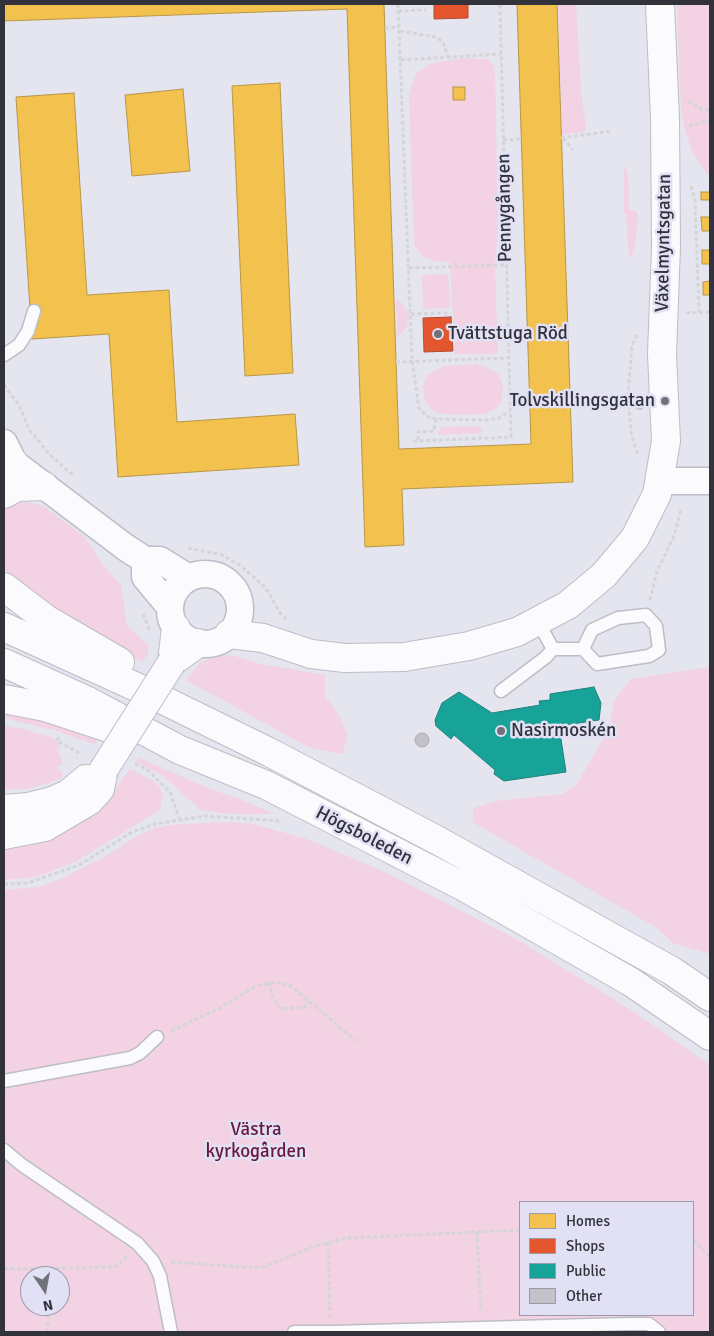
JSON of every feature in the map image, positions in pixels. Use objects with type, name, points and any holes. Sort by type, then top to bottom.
[{"type":"main road","name":"Växelmyntsgatan","points":[[660,4],[666,247],[662,354],[666,441],[660,481]]},
{"type":"main road","points":[[234,625],[295,650],[326,656],[384,658],[423,655],[499,638],[538,622],[564,608],[590,588],[624,554],[649,513],[660,481]]},
{"type":"main road","points":[[4,494],[17,487],[44,486]]},
{"type":"main road","points":[[4,587],[46,620],[133,669],[145,691]]},
{"type":"main road","points":[[4,835],[45,827],[89,801],[100,789],[104,769],[172,662],[181,626]]},
{"type":"main road","name":"Högsboleden","points":[[4,627],[145,691],[268,751],[507,877],[672,971],[710,997]]},
{"type":"main road","name":"Högsboleden","points":[[4,663],[88,701],[180,750],[266,785],[476,894],[631,982],[710,1036]]},
{"type":"main road","points":[[4,699],[44,707],[180,750]]},
{"type":"main road","points":[[4,809],[52,801],[68,794],[88,777],[104,769]]},
{"type":"street","points":[[7,457],[145,560],[160,560],[190,578]]},
{"type":"street","points":[[660,481],[710,481]]},
{"type":"street","points":[[145,560],[145,577],[181,626],[215,643],[234,625],[239,600],[228,583],[219,577],[208,574],[190,578],[176,590],[181,626]]},
{"type":"lane","points":[[4,355],[19,345],[24,338],[34,311]]},
{"type":"lane","points":[[501,691],[546,657],[553,649],[584,649],[597,664],[649,656],[659,650],[656,626],[646,615],[618,618],[592,630],[584,649]]},
{"type":"lane","points":[[538,622],[553,649]]},
{"type":"lane","points":[[4,1081],[130,1058],[140,1053],[157,1037]]},
{"type":"lane","points":[[4,1150],[22,1165],[137,1243],[153,1262],[164,1290],[171,1332]]},
{"type":"lane","points":[[294,1332],[331,1329],[650,1324],[660,1332]]},
{"type":"path","points":[[398,4],[412,361],[419,408],[426,416],[436,419],[486,420],[499,418],[510,411]]},
{"type":"path","name":"Pennygången","points":[[418,440],[511,437],[500,4]]},
{"type":"path","points":[[398,11],[426,10]]},
{"type":"path","points":[[385,28],[400,29],[436,37],[444,42],[448,57]]},
{"type":"path","points":[[401,60],[502,54]]},
{"type":"path","points":[[686,99],[701,109],[710,110]]},
{"type":"path","points":[[573,150],[562,138],[612,131]]},
{"type":"path","points":[[503,140],[521,139]]},
{"type":"path","points":[[688,182],[695,199],[699,312]]},
{"type":"path","points":[[409,268],[506,265]]},
{"type":"path","points":[[411,314],[451,313]]},
{"type":"path","points":[[640,328],[632,346],[628,395],[632,432],[640,463]]},
{"type":"path","points":[[396,362],[509,358]]},
{"type":"path","points":[[4,385],[19,406],[29,429],[49,454],[81,482]]},
{"type":"path","points":[[413,441],[418,440],[418,432],[434,431],[436,419]]},
{"type":"path","points":[[646,615],[658,571],[674,536],[681,509]]},
{"type":"path","points":[[180,546],[222,555],[240,565],[266,588],[280,613],[293,625]]},
{"type":"path","points":[[57,741],[78,752]]},
{"type":"path","points":[[4,884],[28,883],[79,865],[132,832],[155,824],[204,816],[288,822]]},
{"type":"path","points":[[269,982],[272,997],[281,1009],[304,1008],[309,1002]]},
{"type":"path","points":[[157,1037],[220,1008],[256,986],[276,982],[291,986],[356,1041]]},
{"type":"path","points":[[153,1262],[260,1268],[328,1242],[347,1238],[519,1230]]},
{"type":"path","points":[[477,1232],[481,1328]]},
{"type":"path","points":[[694,1241],[710,1257]]},
{"type":"path","points":[[328,1242],[331,1329]]},
{"type":"path","points":[[70,1268],[116,1267],[137,1243]]},
{"type":"path","points":[[4,1269],[20,1269]]},
{"type":"path","points":[[48,1332],[49,1316]]},
{"type":"green space","points":[[558,4],[576,4],[581,91],[586,127],[584,132],[562,135]]},
{"type":"green space","points":[[677,4],[710,4],[710,173],[707,174],[692,151],[681,110]]},
{"type":"green space","points":[[464,58],[488,59],[494,66],[495,73],[498,224],[495,269],[498,354],[455,354],[450,262],[435,261],[423,257],[414,245],[409,94],[416,74],[432,63]]},
{"type":"green space","points":[[624,166],[628,172],[629,210],[636,211],[638,215],[633,254],[629,258],[626,214],[624,213]]},
{"type":"green space","points":[[448,274],[450,308],[423,309],[422,275]]},
{"type":"green space","points":[[396,300],[400,301],[409,313],[407,327],[397,338]]},
{"type":"green space","points":[[474,364],[484,366],[498,374],[503,385],[502,399],[498,407],[485,414],[449,415],[434,412],[427,404],[424,396],[423,387],[427,375],[444,366]]},
{"type":"green space","points":[[479,426],[482,430],[481,433],[438,435],[441,427]]},
{"type":"green space","points":[[27,502],[43,506],[84,536],[103,565],[121,585],[127,626],[148,645],[148,654],[142,662],[83,629],[17,582],[4,569],[4,509],[13,503]]},
{"type":"green space","points":[[231,655],[261,664],[325,675],[325,696],[339,715],[347,735],[343,754],[310,748],[186,680],[201,662],[214,656]]},
{"type":"green space","points":[[710,667],[710,954],[673,943],[657,928],[472,822],[474,808],[496,801],[562,794],[577,784],[609,729],[614,700],[631,679]]},
{"type":"green space","points":[[4,709],[49,720],[98,740],[94,744],[54,730],[4,718]]},
{"type":"green space","points":[[4,726],[24,729],[56,739],[61,750],[57,749],[63,764],[58,767],[63,774],[60,779],[28,789],[4,789]]},
{"type":"green space","points":[[139,758],[274,814],[229,814],[201,810],[163,776],[135,761]]},
{"type":"green space","points":[[130,769],[153,781],[160,787],[163,797],[160,810],[77,861],[36,877],[4,880],[4,845],[112,793]]},
{"type":"green space","name":"Västra kyrkogården","points":[[219,822],[249,823],[307,839],[387,873],[518,940],[631,1010],[710,1065],[710,1332],[4,1332],[4,890],[38,887],[58,880],[103,858],[139,835],[155,828],[172,825]]},
{"type":"building: Homes","points":[[4,4],[384,4],[399,449],[531,444],[517,4],[557,4],[573,482],[402,489],[404,545],[365,547],[347,9],[4,21]]},
{"type":"building: Homes","points":[[280,83],[293,373],[245,376],[232,86]]},
{"type":"building: Homes","points":[[453,87],[465,87],[465,100],[453,100]]},
{"type":"building: Homes","points":[[183,89],[190,171],[132,176],[125,95]]},
{"type":"building: Homes","points":[[74,93],[87,295],[169,290],[177,422],[295,414],[299,465],[118,477],[109,334],[32,339],[16,97]]},
{"type":"building: Homes","points":[[701,192],[710,192],[710,200],[701,200]]},
{"type":"building: Homes","points":[[701,217],[710,217],[710,231],[702,231]]},
{"type":"building: Homes","points":[[702,250],[710,250],[710,264],[702,264]]},
{"type":"building: Homes","points":[[710,281],[710,295],[703,295],[703,282]]},
{"type":"building: Shops","points":[[434,4],[468,4],[468,18],[434,19]]},
{"type":"building: Shops","name":"Tvättstuga Röd","points":[[451,317],[453,351],[424,352],[423,318]]},
{"type":"building: Public","name":"Nasirmoskén","points":[[594,687],[601,703],[599,720],[559,726],[566,772],[504,781],[494,774],[495,770],[454,735],[451,739],[436,726],[435,720],[442,703],[459,692],[492,713],[540,705],[539,701],[550,700],[550,694]]},
{"type":"building: Other","points":[[642,397],[642,409],[637,409],[636,398]]},
{"type":"building: Other","points":[[419,733],[425,733],[429,740],[425,747],[419,747],[415,743],[415,737]]},
{"type":"place","name":"Tvättstuga Röd","points":[[438,334]]},
{"type":"place","name":"Tolvskillingsgatan","points":[[665,401]]},
{"type":"place","name":"Nasirmoskén","points":[[501,731]]}]
